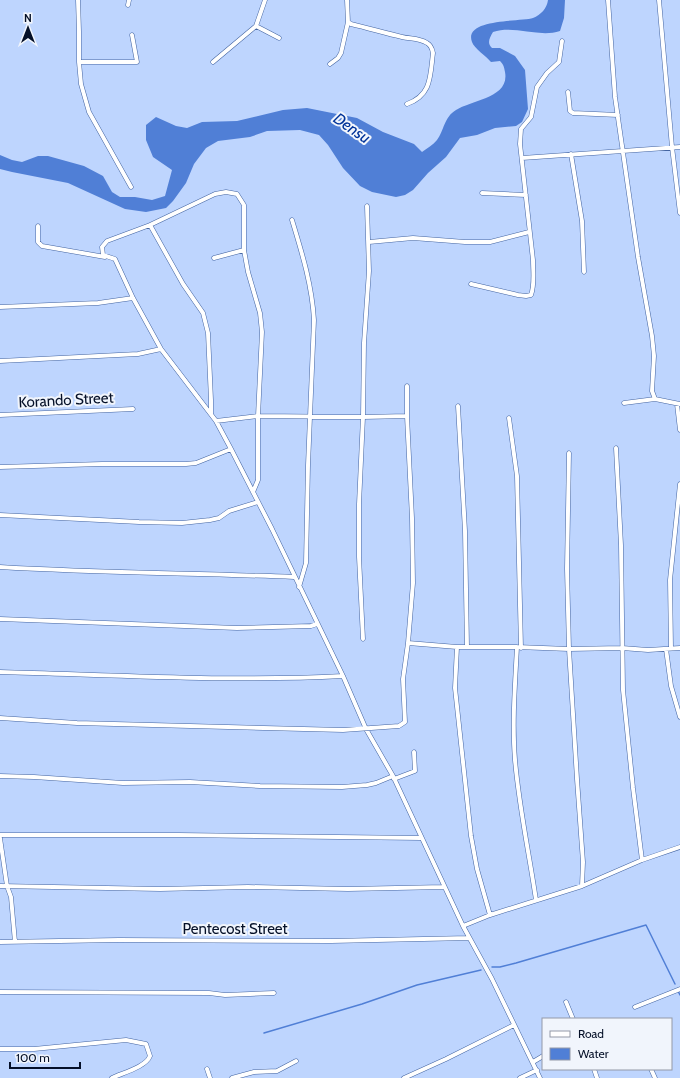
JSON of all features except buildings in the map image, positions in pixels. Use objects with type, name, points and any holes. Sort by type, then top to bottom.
[{"type":"street","points":[[78,0],[79,62],[81,84],[90,112],[131,187]]},
{"type":"street","points":[[128,5],[129,0]]},
{"type":"street","points":[[213,62],[256,26],[265,0]]},
{"type":"street","points":[[330,64],[338,58],[341,53],[348,22],[348,0]]},
{"type":"street","points":[[608,0],[611,58],[618,115],[638,257],[652,336],[654,356],[652,391],[655,399]]},
{"type":"street","points":[[659,0],[672,147],[680,213]]},
{"type":"street","points":[[348,22],[404,38],[424,41],[432,48],[428,88],[416,101],[407,104]]},
{"type":"street","points":[[256,26],[279,38]]},
{"type":"street","points":[[79,62],[137,62],[132,35]]},
{"type":"street","points":[[471,284],[518,295],[530,295],[534,276],[520,144],[521,129],[531,117],[537,87],[559,62],[562,41]]},
{"type":"street","points":[[568,92],[570,111],[573,113],[618,115]]},
{"type":"street","points":[[522,158],[680,147]]},
{"type":"street","points":[[571,154],[582,221],[584,272]]},
{"type":"street","points":[[253,492],[258,480],[258,416],[262,340],[260,313],[248,272],[244,250],[244,205],[237,194],[226,192],[215,194],[150,225],[107,241],[102,247],[103,255],[115,259],[133,298],[161,349],[216,421],[231,449],[343,676],[366,729],[393,778],[463,926],[492,979],[540,1078]]},
{"type":"street","points":[[482,193],[526,195]]},
{"type":"street","points":[[363,639],[359,504],[369,242],[367,206]]},
{"type":"street","points":[[292,220],[308,274],[313,297],[314,320],[308,465],[306,563],[299,587]]},
{"type":"street","points":[[150,225],[183,284],[203,313],[208,333],[211,414]]},
{"type":"street","points":[[38,226],[38,242],[42,246],[115,259]]},
{"type":"street","points":[[369,242],[413,238],[465,242],[490,242],[529,232]]},
{"type":"street","points":[[214,258],[244,250]]},
{"type":"street","points":[[0,307],[98,303],[133,298]]},
{"type":"street","points":[[0,362],[138,354],[161,349]]},
{"type":"street","points":[[0,718],[77,723],[343,730],[399,726],[405,722],[403,679],[408,643],[412,583],[412,518],[407,386]]},
{"type":"street","points":[[624,403],[655,399],[678,404],[680,430]]},
{"type":"street","points":[[458,406],[464,531],[467,647]]},
{"type":"street","name":"Korando Street","points":[[0,415],[133,409]]},
{"type":"street","points":[[216,421],[258,416],[407,416]]},
{"type":"street","points":[[509,418],[517,476],[519,647],[514,719],[515,762],[536,900]]},
{"type":"street","points":[[616,448],[621,545],[622,648],[625,722],[642,860]]},
{"type":"street","points":[[0,467],[102,464],[186,464],[196,463],[231,449]]},
{"type":"street","points":[[569,453],[569,650],[583,862],[582,886]]},
{"type":"street","points":[[672,648],[670,580],[680,484]]},
{"type":"street","points":[[0,515],[182,523],[219,518],[229,511],[258,502]]},
{"type":"street","points":[[0,567],[66,571],[294,577]]},
{"type":"street","points":[[0,619],[237,628],[311,626],[317,624]]},
{"type":"street","points":[[408,643],[457,647],[519,647],[569,650],[622,648],[648,650],[680,648]]},
{"type":"street","points":[[457,647],[455,688],[471,836],[477,869],[490,915]]},
{"type":"street","points":[[666,649],[671,686],[680,717]]},
{"type":"street","points":[[0,672],[239,679],[288,679],[343,676]]},
{"type":"street","points":[[0,776],[124,783],[190,782],[260,786],[367,786],[415,771],[414,752]]},
{"type":"street","points":[[15,942],[11,897],[7,886],[0,836],[179,835],[421,838]]},
{"type":"street","points":[[463,926],[490,915],[582,886],[642,860],[680,847]]},
{"type":"street","points":[[0,886],[160,889],[248,887],[348,889],[444,887]]},
{"type":"street","name":"Pentecost Street","points":[[0,942],[119,940],[331,941],[469,938]]},
{"type":"street","points":[[635,1007],[680,989]]},
{"type":"street","points":[[0,992],[208,993],[225,995],[274,993]]},
{"type":"street","points":[[566,1002],[573,1018]]},
{"type":"street","points":[[404,1078],[514,1025]]},
{"type":"street","points":[[0,1049],[34,1049],[126,1040],[146,1044],[150,1056],[147,1062],[112,1078]]},
{"type":"street","points":[[532,1062],[542,1057]]},
{"type":"street","points":[[232,1078],[254,1072],[276,1071],[296,1061]]},
{"type":"street","points":[[207,1069],[210,1078]]},
{"type":"street","points":[[520,1078],[537,1070]]},
{"type":"water","name":"Densu","points":[[548,0],[565,0],[564,18],[560,31],[552,33],[535,33],[518,30],[501,30],[493,32],[489,41],[492,48],[500,48],[515,56],[525,70],[528,109],[522,122],[516,126],[495,128],[477,135],[460,138],[446,157],[428,173],[413,190],[405,195],[396,197],[372,192],[360,186],[343,168],[328,145],[319,135],[300,130],[267,131],[250,137],[218,141],[206,148],[194,164],[186,183],[166,208],[146,212],[125,209],[68,183],[0,169],[0,155],[22,162],[38,156],[48,156],[84,166],[103,176],[112,192],[120,197],[135,197],[152,200],[165,196],[172,170],[153,157],[146,140],[146,125],[156,117],[176,126],[187,128],[202,122],[237,121],[283,110],[307,108],[357,118],[383,132],[414,144],[422,152],[437,140],[452,113],[496,93],[502,88],[505,81],[504,66],[500,61],[491,62],[473,44],[472,34],[476,29],[495,22],[533,18],[543,11]]},
{"type":"waterway","points":[[492,967],[500,967],[516,963],[646,925],[675,984]]},
{"type":"waterway","points":[[264,1033],[362,1004],[417,985],[481,970]]},
{"type":"waterway","points":[[678,991],[680,995]]}]
